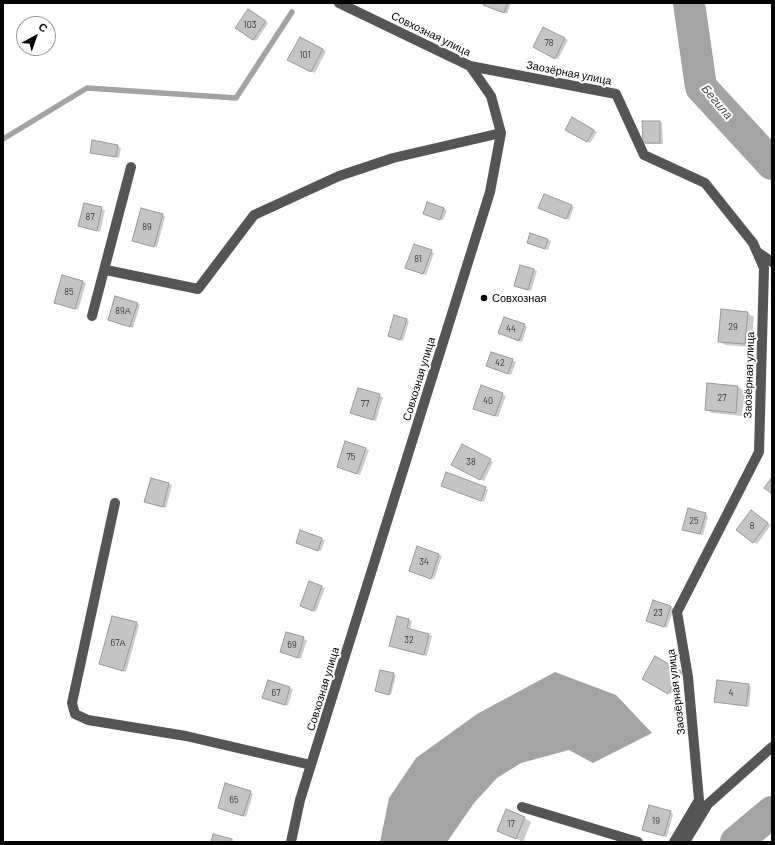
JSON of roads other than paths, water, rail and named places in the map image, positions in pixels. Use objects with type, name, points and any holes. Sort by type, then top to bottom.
[{"type":"street","name":"Совхозная улица","points":[[291,842],[300,800],[490,192],[501,133],[491,96],[470,66],[339,3]]},
{"type":"street","name":"Заозёрная улица","points":[[470,66],[616,94],[644,155],[705,183],[753,243],[764,268],[759,452],[677,612],[688,677],[699,800],[674,842]]},
{"type":"street","points":[[106,270],[198,289],[254,215],[339,176],[393,158],[501,133]]},
{"type":"street","points":[[92,316],[106,270],[131,167]]},
{"type":"street","points":[[757,252],[772,262]]},
{"type":"street","points":[[115,502],[72,703],[75,714],[88,720],[186,736],[311,765]]},
{"type":"street","points":[[686,842],[708,804],[772,747]]},
{"type":"street","points":[[522,807],[638,842]]},
{"type":"waterway","name":"Бегила","points":[[689,3],[701,87],[772,164]]},
{"type":"waterway","points":[[3,139],[87,88],[236,98],[292,12]]},
{"type":"waterway","name":"Бегила","points":[[736,842],[772,812]]},
{"type":"place","name":"Совхозная","points":[[484,298]]}]
